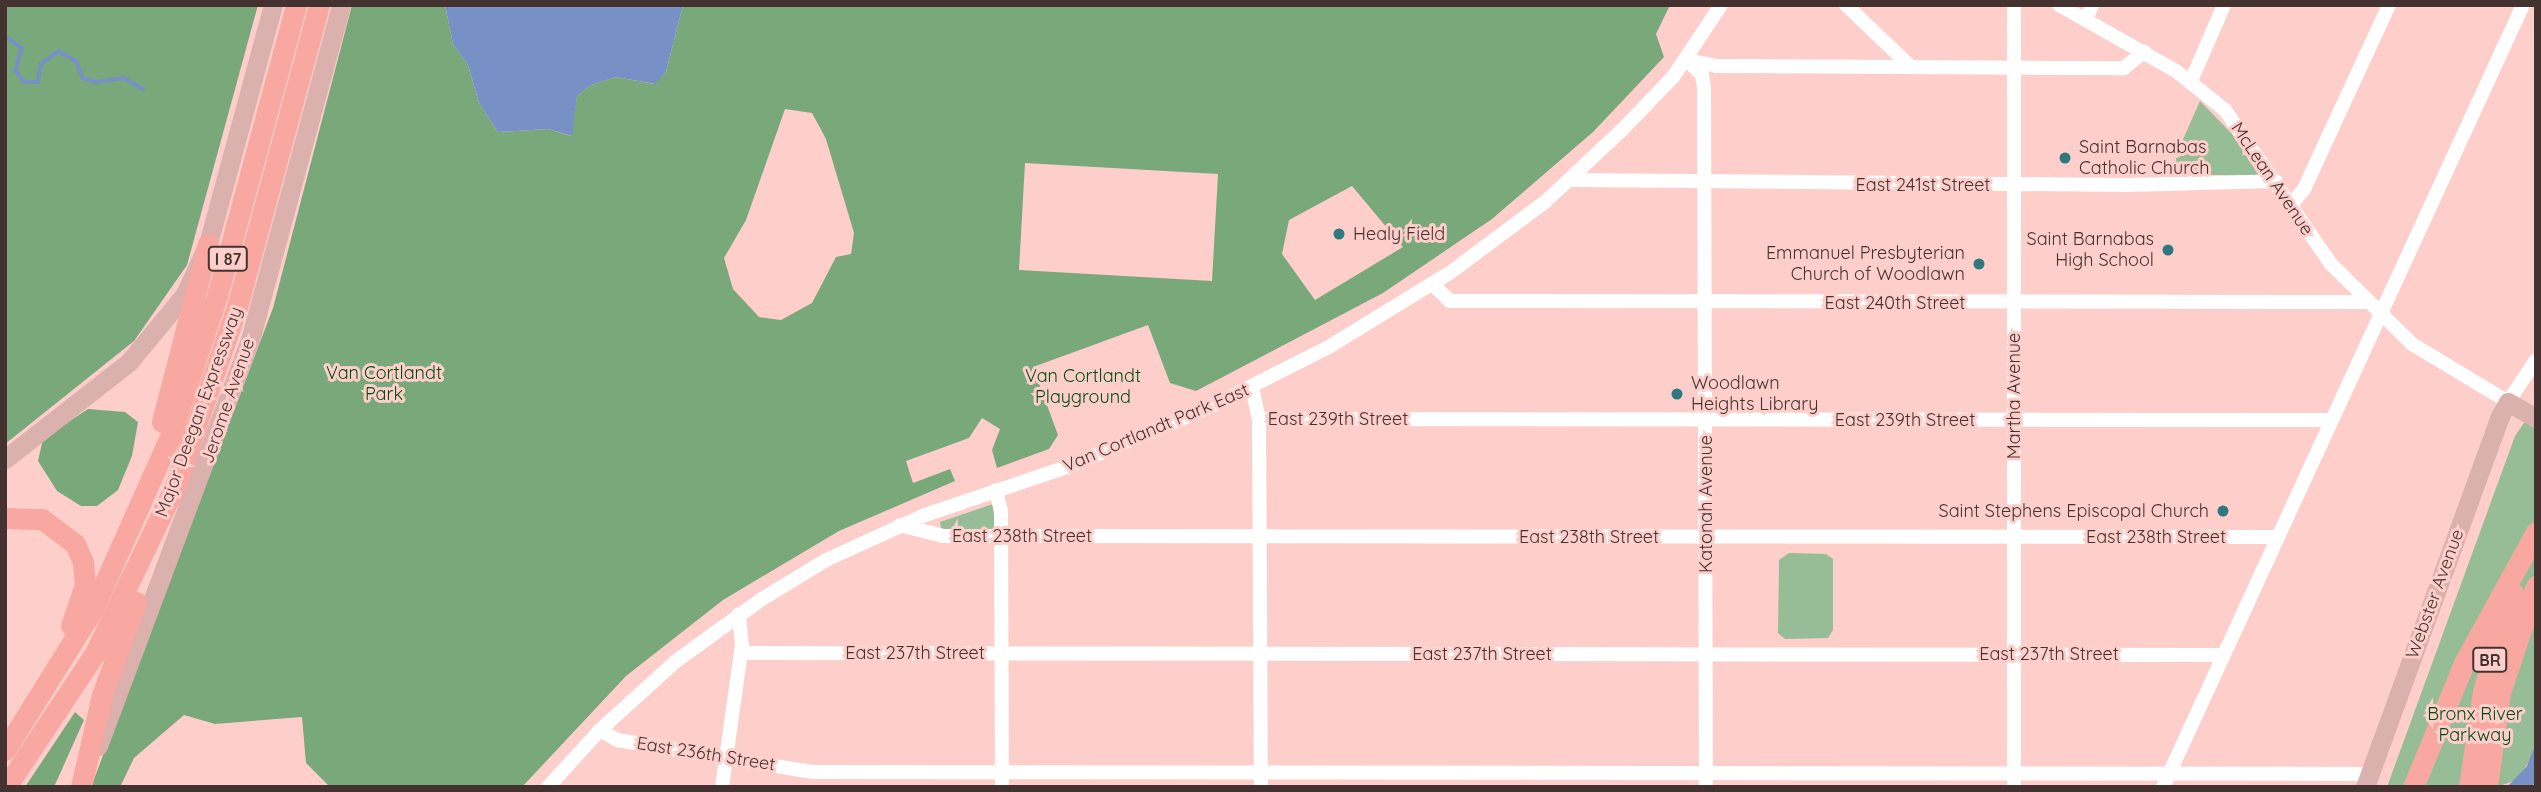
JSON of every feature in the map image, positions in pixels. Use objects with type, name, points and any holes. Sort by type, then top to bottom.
[{"type":"highway","name":"Major Deegan Expressway","points":[[5,750],[37,705],[93,609],[142,507],[206,331],[296,5]]},
{"type":"highway","name":"Major Deegan Expressway","points":[[6,787],[101,642],[176,484],[237,307],[319,5]]},
{"type":"highway","points":[[142,507],[208,244]]},
{"type":"highway","points":[[82,787],[106,683],[149,573],[176,484]]},
{"type":"highway","points":[[5,518],[28,516],[55,525],[71,539],[83,562],[83,596],[37,705]]},
{"type":"highway","points":[[2413,787],[2464,663],[2536,532]]},
{"type":"highway","name":"BR","points":[[2481,785],[2475,729],[2492,654],[2536,539]]},
{"type":"highway","name":"BR","points":[[2481,785],[2500,692],[2536,586]]},
{"type":"main road","points":[[5,459],[151,340],[185,294],[208,244],[273,5]]},
{"type":"main road","name":"Jerome Avenue","points":[[82,787],[242,366],[341,5]]},
{"type":"main road","points":[[2508,402],[2536,418]]},
{"type":"main road","name":"Webster Avenue","points":[[2367,780],[2508,402]]},
{"type":"street","name":"Van Cortlandt Park East","points":[[548,787],[600,730],[676,661],[739,614],[826,561],[900,525],[1067,467],[1252,387],[1432,284],[1570,180],[1687,60],[1721,5]]},
{"type":"street","points":[[1846,5],[1911,67]]},
{"type":"street","name":"Martha Avenue","points":[[2014,5],[2014,787]]},
{"type":"street","name":"McLean Avenue","points":[[2059,5],[2192,81],[2238,124],[2320,250],[2365,302],[2426,354],[2508,402]]},
{"type":"street","points":[[2086,20],[2092,5]]},
{"type":"street","points":[[2192,81],[2224,5]]},
{"type":"street","points":[[2291,205],[2304,189],[2389,5]]},
{"type":"street","points":[[2163,787],[2523,5]]},
{"type":"street","points":[[1687,60],[1712,66],[2124,68],[2144,52]]},
{"type":"street","name":"Katonah Avenue","points":[[1687,60],[1704,79],[1706,787]]},
{"type":"street","name":"East 241st Street","points":[[1570,180],[1704,184],[2013,185],[2255,185],[2276,181]]},
{"type":"street","name":"East 240th Street","points":[[1432,284],[1450,300],[1705,303],[2365,302]]},
{"type":"street","points":[[2508,402],[2536,360]]},
{"type":"street","name":"East 239th Street","points":[[1252,387],[1259,418],[2332,420]]},
{"type":"street","points":[[1259,418],[1261,779]]},
{"type":"street","points":[[996,490],[1002,535],[1002,780]]},
{"type":"street","name":"East 238th Street","points":[[900,525],[937,536],[2278,537]]},
{"type":"street","points":[[722,787],[740,653],[739,614]]},
{"type":"street","name":"East 237th Street","points":[[740,653],[2224,654]]},
{"type":"street","name":"East 236th Street","points":[[600,730],[617,740],[812,772],[1002,780],[1706,772],[2171,771],[2367,780]]},
{"type":"green space","points":[[5,5],[258,5],[187,265],[134,341],[5,444]]},
{"type":"green space","name":"Van Cortlandt Park","points":[[352,5],[445,5],[453,44],[468,65],[479,103],[498,132],[548,129],[571,136],[577,96],[591,85],[616,77],[654,84],[666,72],[683,5],[1670,5],[1656,34],[1664,57],[1593,132],[1492,219],[1383,293],[1196,391],[1170,383],[1148,325],[1033,367],[1058,435],[1049,449],[997,468],[992,450],[1000,429],[982,418],[969,438],[906,461],[913,483],[950,469],[955,481],[839,531],[723,600],[626,676],[522,787],[330,787],[306,763],[302,717],[215,724],[184,715],[134,758],[120,787],[91,787],[273,308]],"holes":[[[785,109],[812,113],[826,139],[854,233],[851,254],[836,257],[812,303],[781,320],[759,317],[733,289],[724,258],[746,220]],[[1025,163],[1218,174],[1212,281],[1019,270]],[[1352,186],[1403,247],[1315,300],[1282,254],[1289,220]]]},
{"type":"green space","points":[[2200,101],[2232,134],[2259,176],[2176,174],[2176,158],[2180,157],[2180,146]]},
{"type":"green space","name":"Bronx River Parkway","points":[[2536,405],[2536,744],[2530,760],[2517,780],[2496,787],[2387,787],[2515,436]]},
{"type":"green space","points":[[88,409],[125,412],[138,422],[132,456],[118,490],[97,506],[81,506],[57,491],[38,461],[43,439]]},
{"type":"green space","points":[[993,504],[996,534],[942,533],[940,522]]},
{"type":"green space","points":[[1789,553],[1826,554],[1833,559],[1833,630],[1828,638],[1785,639],[1778,633],[1779,560]]},
{"type":"green space","points":[[75,712],[84,720],[54,787],[25,787]]},
{"type":"water","points":[[445,5],[683,5],[666,72],[655,84],[616,77],[591,85],[577,96],[572,136],[548,129],[498,132],[479,103],[468,65],[453,44]]},
{"type":"water","points":[[2536,743],[2536,782],[2531,787],[2507,787],[2527,766]]},
{"type":"waterway","points":[[5,36],[22,48],[16,71],[25,82],[38,82],[41,64],[59,51],[77,62],[83,78],[96,82],[124,78],[143,89]]},
{"type":"place","name":"Saint Barnabas Catholic Church","points":[[2065,158]]},
{"type":"place","name":"Healy Field","points":[[1339,234]]},
{"type":"place","name":"Saint Barnabas High School","points":[[2168,250]]},
{"type":"place","name":"Emmanuel Presbyterian Church of Woodlawn","points":[[1979,264]]},
{"type":"place","name":"Woodlawn Heights Library","points":[[1677,394]]},
{"type":"place","name":"Saint Stephens Episcopal Church","points":[[2223,511]]},
{"type":"park label","name":"Van Cortlandt Playground","points":[[1083,387]]}]
